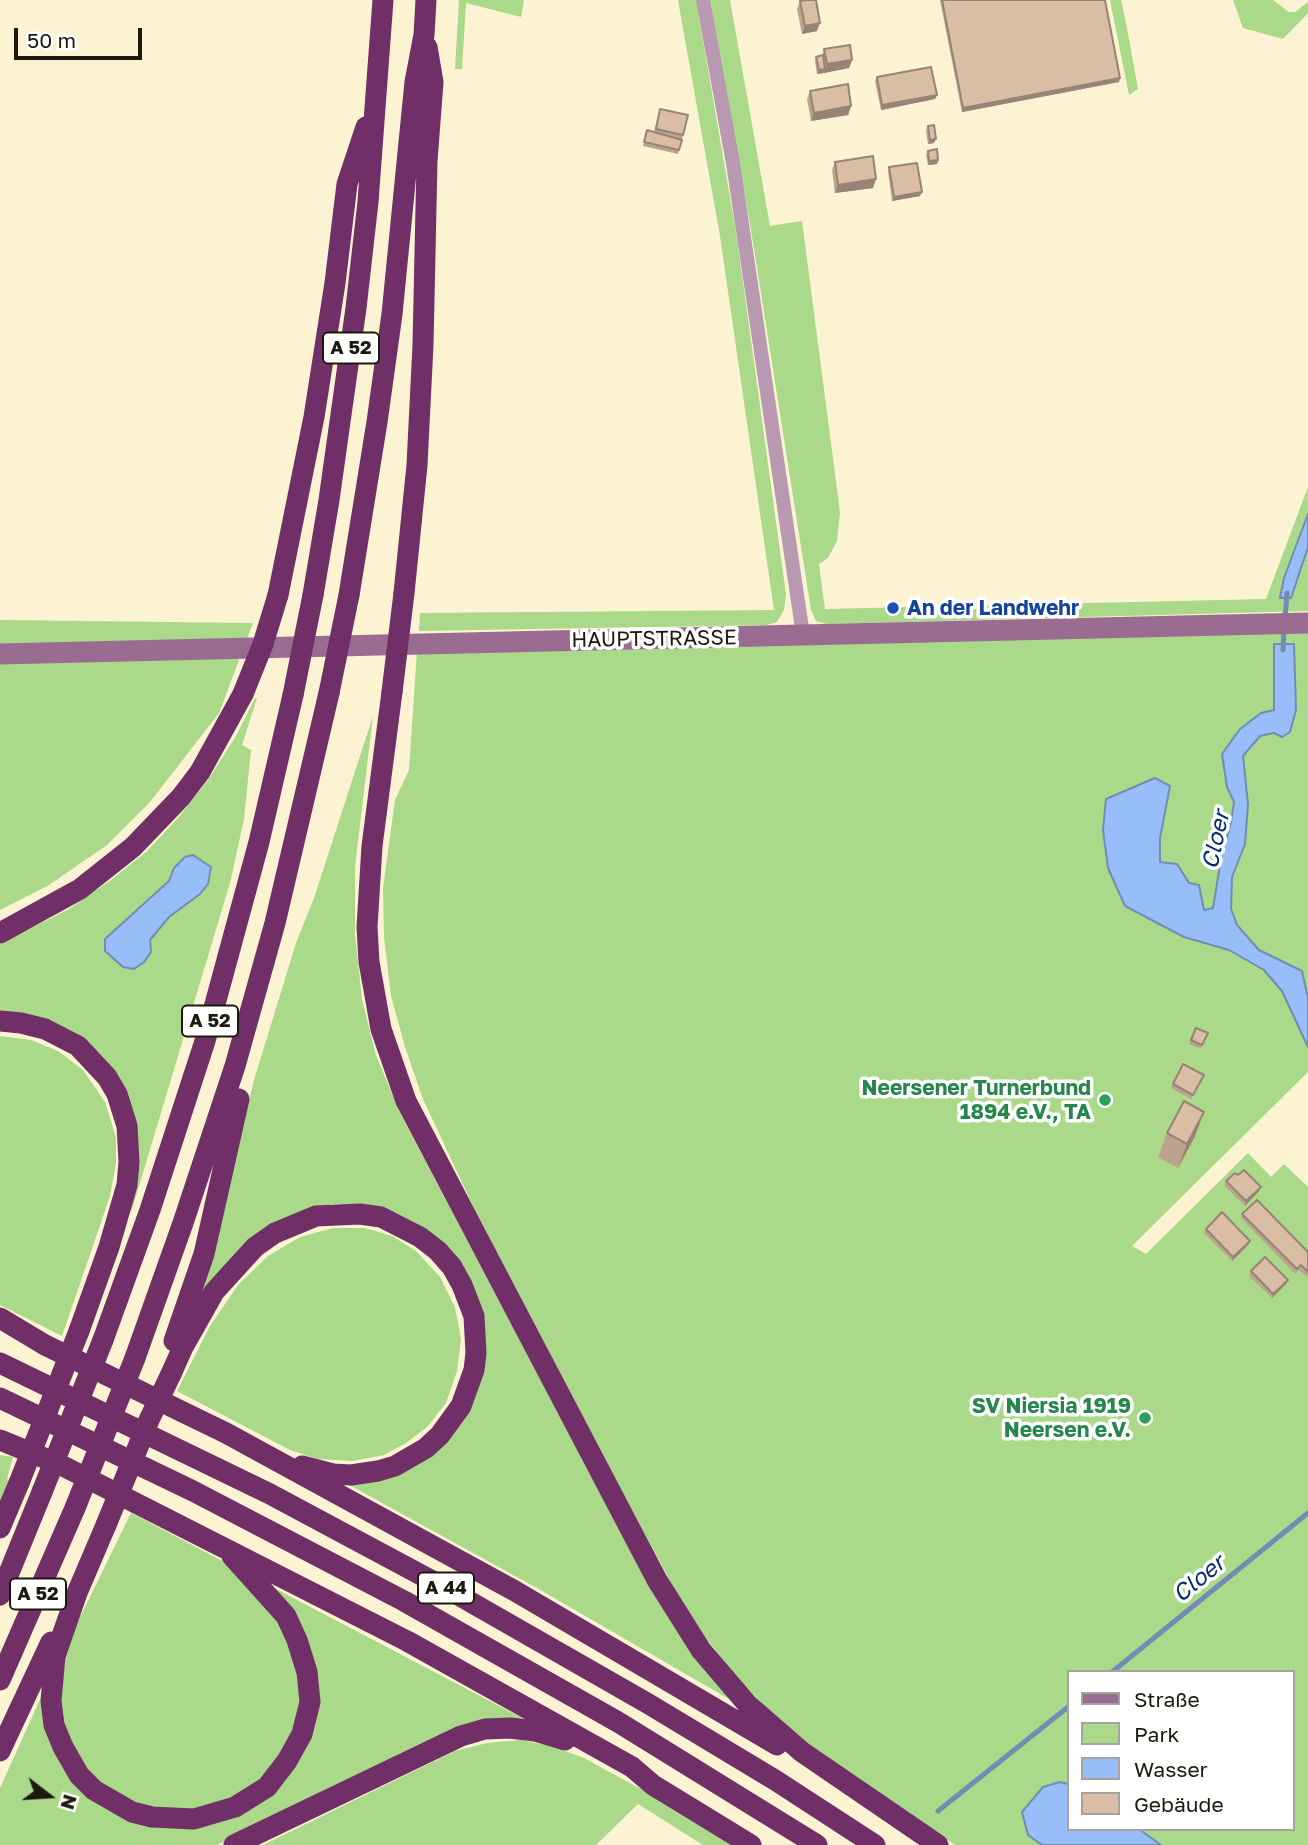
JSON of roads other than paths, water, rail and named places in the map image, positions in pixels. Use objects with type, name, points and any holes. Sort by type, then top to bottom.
[{"type":"highway","name":"A 52","points":[[0,1595],[103,1340],[150,1210],[205,1041],[256,855],[293,695],[331,486],[354,322],[383,0]]},
{"type":"highway","name":"A 52","points":[[0,1680],[75,1508],[135,1358],[206,1157],[248,1021],[293,850],[349,595],[381,395],[415,82],[425,35],[426,0]]},
{"type":"highway","points":[[425,35],[433,82],[427,161],[424,345],[417,465],[404,593],[372,846],[367,927],[376,1007],[392,1066],[422,1133],[678,1617],[708,1659],[748,1705],[802,1752],[844,1783],[938,1845]]},
{"type":"highway","points":[[0,933],[80,889],[133,847],[181,797],[215,747],[243,694],[263,644],[278,595],[314,417],[347,184],[376,99]]},
{"type":"highway","points":[[0,918],[35,902],[80,889]]},
{"type":"highway","points":[[0,1021],[45,1029],[78,1046],[107,1077],[117,1094],[127,1126],[130,1162],[127,1185],[113,1236],[79,1331],[0,1528]]},
{"type":"highway","points":[[224,1546],[286,1616],[297,1640],[307,1672],[310,1702],[302,1734],[287,1761],[267,1787],[235,1807],[194,1819],[152,1817],[132,1812],[111,1802],[79,1776],[63,1747],[54,1725],[51,1701],[55,1656],[77,1593],[167,1372],[204,1254],[234,1116],[247,1071],[248,1021]]},
{"type":"highway","points":[[167,1372],[214,1292],[234,1267],[255,1247],[295,1224],[316,1216],[338,1213],[381,1217],[420,1237],[438,1251],[452,1268],[469,1300],[477,1335],[477,1353],[461,1406],[440,1435],[426,1448],[395,1466],[378,1471],[333,1474],[300,1465],[226,1433]]},
{"type":"highway","points":[[0,1318],[45,1345],[226,1433],[544,1608],[844,1783]]},
{"type":"highway","points":[[0,1329],[45,1345]]},
{"type":"highway","name":"A 44","points":[[0,1363],[204,1461],[453,1592],[647,1703],[775,1780],[875,1845]]},
{"type":"highway","name":"A 44","points":[[0,1398],[274,1532],[479,1643],[705,1774],[817,1845]]},
{"type":"highway","points":[[0,1413],[33,1428],[91,1442]]},
{"type":"highway","points":[[0,1440],[59,1464],[224,1546],[450,1665],[632,1767],[653,1785],[751,1845]]},
{"type":"highway","points":[[0,1751],[77,1593]]},
{"type":"highway","points":[[234,1845],[438,1745],[485,1730],[510,1728],[555,1736],[579,1746],[628,1775],[653,1785]]},
{"type":"street","points":[[703,0],[733,163],[803,635]]},
{"type":"street","name":"HAUPTSTRASSE","points":[[0,654],[1308,623]]},
{"type":"water","points":[[1308,514],[1308,547],[1291,598],[1280,598],[1284,578]]},
{"type":"water","points":[[1274,644],[1294,644],[1296,710],[1290,732],[1282,737],[1274,733],[1260,736],[1243,756],[1248,804],[1245,844],[1232,877],[1231,909],[1237,925],[1259,950],[1302,971],[1308,998],[1308,1047],[1282,991],[1264,970],[1229,950],[1184,937],[1125,906],[1108,868],[1103,830],[1106,799],[1155,778],[1170,786],[1160,838],[1160,862],[1177,864],[1189,883],[1199,885],[1204,910],[1213,908],[1234,802],[1227,787],[1222,754],[1240,729],[1261,713],[1274,710]]},
{"type":"water","points":[[193,855],[211,867],[208,884],[200,894],[169,917],[150,940],[151,952],[144,962],[134,969],[123,967],[105,951],[105,939],[169,881],[174,868],[185,857]]},
{"type":"water","points":[[1060,1782],[1066,1784],[1066,1831],[1142,1831],[1161,1845],[1042,1845],[1028,1835],[1022,1812],[1043,1787]]},
{"type":"waterway","name":"Cloer","points":[[1285,619],[1287,593]]},
{"type":"waterway","name":"Cloer","points":[[1283,650],[1284,628]]},
{"type":"waterway","name":"Cloer","points":[[1114,1670],[1308,1513]]},
{"type":"waterway","name":"Cloer","points":[[938,1811],[1066,1709]]},
{"type":"place","name":"An der Landwehr","points":[[893,608]]},
{"type":"place","name":"Neersener Turnerbund 1894 e.V., TA","points":[[1105,1100]]},
{"type":"place","name":"SV Niersia 1919 Neersen e.V.","points":[[1145,1418]]}]
